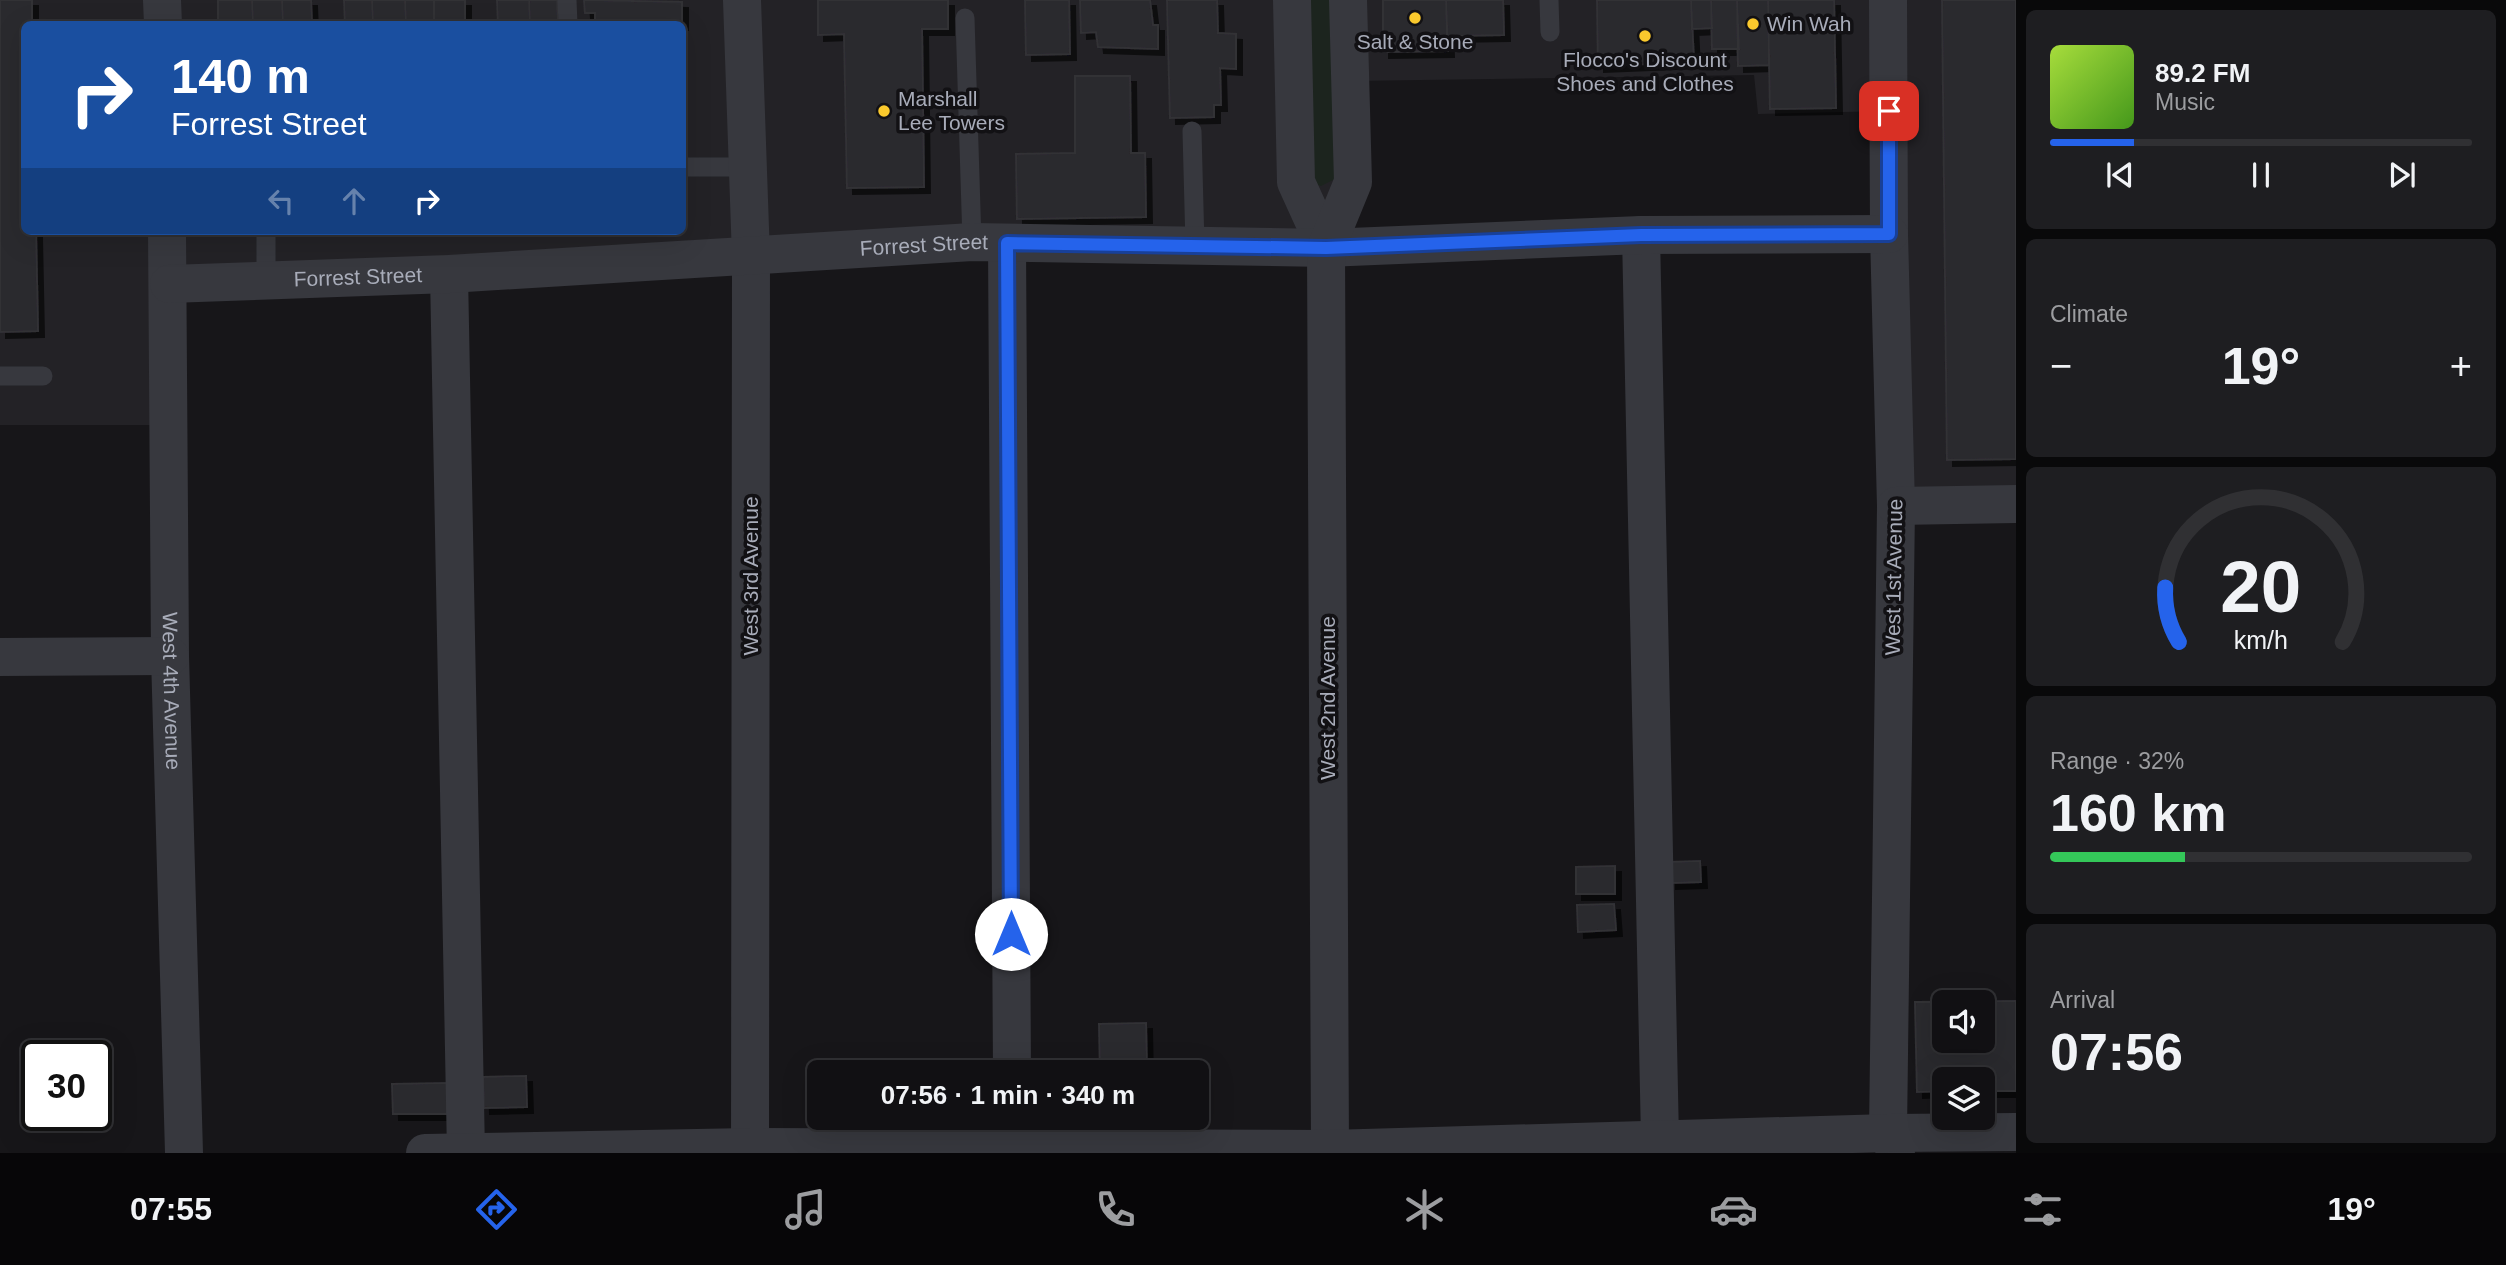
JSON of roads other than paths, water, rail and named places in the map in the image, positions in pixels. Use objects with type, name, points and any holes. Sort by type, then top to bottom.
[{"type":"street","points":[[162,0],[163,21]]},
{"type":"street","name":"West 3rd Avenue","points":[[742,0],[751,257],[750,1150]]},
{"type":"street","name":"West 2nd Avenue","points":[[1292,0],[1297,182],[1326,248]]},
{"type":"street","name":"West 2nd Avenue","points":[[1334,1150],[1326,248],[1353,182],[1348,0]]},
{"type":"street","name":"West 1st Avenue","points":[[1888,0],[1889,234],[1896,506],[1892,1143]]},
{"type":"street","name":"Forrest Street","points":[[169,284],[449,274],[990,242],[1326,248],[1641,235],[1889,234]]},
{"type":"street","name":"West 4th Avenue","points":[[167,235],[170,656],[184,1153]]},
{"type":"street","points":[[1641,235],[1660,1139]]},
{"type":"street","points":[[990,242],[1012,1060]]},
{"type":"street","points":[[449,274],[466,1153]]},
{"type":"street","points":[[1896,506],[2016,504]]},
{"type":"street","points":[[0,657],[170,656]]},
{"type":"street","points":[[425,1153],[750,1150],[1012,1133],[1056,1151],[1334,1150],[1660,1139],[1892,1143],[2016,1132]]},
{"type":"lane","points":[[567,0],[568,21]]},
{"type":"lane","points":[[1549,0],[1550,32]]},
{"type":"lane","points":[[965,18],[990,242]]},
{"type":"lane","points":[[1192,131],[1195,246]]},
{"type":"lane","points":[[686,167],[748,167]]},
{"type":"lane","points":[[266,235],[266,280]]},
{"type":"lane","points":[[0,376],[43,376]]},
{"type":"place","name":"Salt & Stone","points":[[1415,18]]},
{"type":"place","name":"Win Wah","points":[[1753,24]]},
{"type":"place","name":"Flocco's Discount Shoes and Clothes","points":[[1645,36]]},
{"type":"place","name":"Marshall Lee Towers","points":[[884,111]]}]
